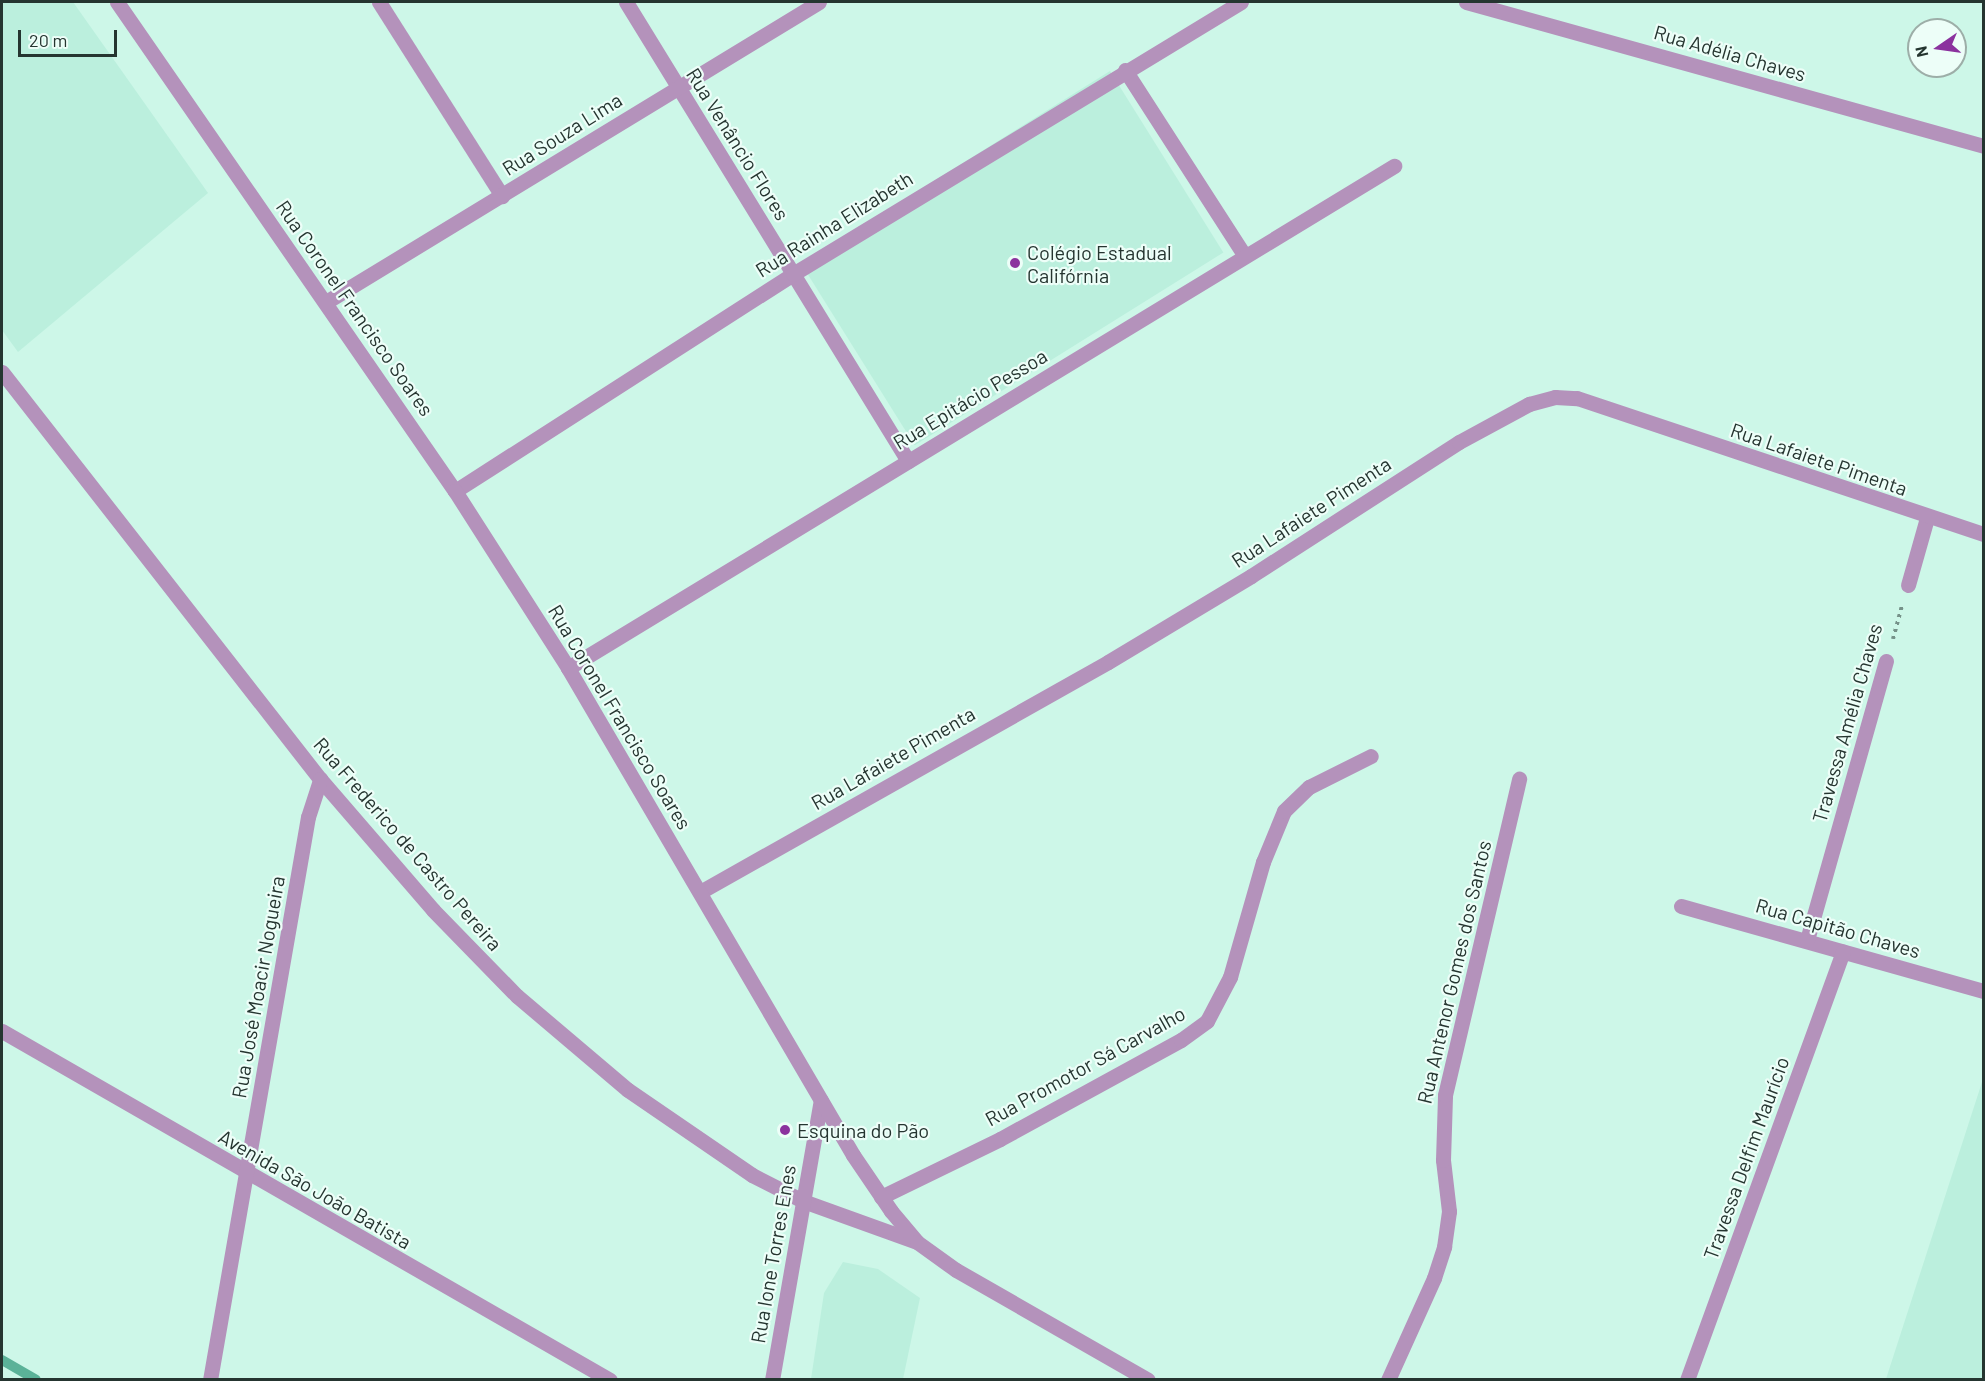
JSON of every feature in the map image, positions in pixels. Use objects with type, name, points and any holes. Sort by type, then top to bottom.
[{"type":"street","name":"Rua Coronel Francisco Soares","points":[[117,2],[455,491],[568,668],[821,1100],[881,1197],[917,1242],[956,1270],[1148,1380]]},
{"type":"street","points":[[379,2],[501,196]]},
{"type":"street","name":"Rua Venâncio Flores","points":[[626,2],[908,461]]},
{"type":"street","name":"Rua Souza Lima","points":[[326,302],[819,2]]},
{"type":"street","name":"Rua Rainha Elizabeth","points":[[455,491],[793,274],[1125,70],[1241,2]]},
{"type":"street","name":"Rua Adélia Chaves","points":[[1466,2],[1983,146]]},
{"type":"street","points":[[1125,70],[1245,256]]},
{"type":"street","name":"Rua Epitácio Pessoa","points":[[568,668],[1394,166]]},
{"type":"street","name":"Rua Frederico de Castro Pereira","points":[[2,372],[320,779],[448,926],[562,1036],[708,1147],[803,1201],[917,1242]]},
{"type":"street","name":"Rua Lafaiete Pimenta","points":[[700,892],[1108,662],[1251,576],[1459,442],[1529,404],[1555,397],[1577,398],[1927,518],[1983,534]]},
{"type":"street","points":[[1908,585],[1927,518]]},
{"type":"street","name":"Travessa Amélia Chaves","points":[[1807,940],[1887,661]]},
{"type":"street","name":"Rua Promotor Sá Carvalho","points":[[881,1197],[1050,1111],[1182,1040],[1207,1021],[1230,977],[1263,862],[1284,811],[1309,787],[1371,756]]},
{"type":"street","name":"Rua José Moacir Nogueira","points":[[210,1380],[308,817],[320,779]]},
{"type":"street","name":"Rua Antenor Gomes dos Santos","points":[[1388,1380],[1434,1278],[1444,1247],[1449,1211],[1443,1160],[1445,1095],[1520,779]]},
{"type":"street","name":"Rua Capitão Chaves","points":[[1681,906],[1983,991]]},
{"type":"street","name":"Travessa Delfim Maurício","points":[[1688,1380],[1844,951]]},
{"type":"street","name":"Avenida São João Batista","points":[[2,1031],[247,1175],[610,1380]]},
{"type":"street","name":"Rua Ione Torres Enes","points":[[772,1380],[821,1100]]},
{"type":"path","name":"Travessa Amélia Chaves","points":[[1887,661],[1908,585]]},
{"type":"shaded area","points":[[2,2],[73,2],[208,193],[18,352],[2,330]]},
{"type":"shaded area","name":"Colégio Estadual Califórnia","points":[[1110,71],[1223,252],[915,445],[801,264]]},
{"type":"shaded area","points":[[1983,1079],[1983,1379],[1886,1379]]},
{"type":"shaded area","points":[[843,1262],[878,1269],[920,1298],[903,1379],[811,1379],[824,1293]]},
{"type":"waterway","points":[[2,1360],[36,1380]]},
{"type":"place","name":"Colégio Estadual Califórnia","points":[[1015,263]]},
{"type":"place","name":"Esquina do Pão","points":[[785,1130]]}]
